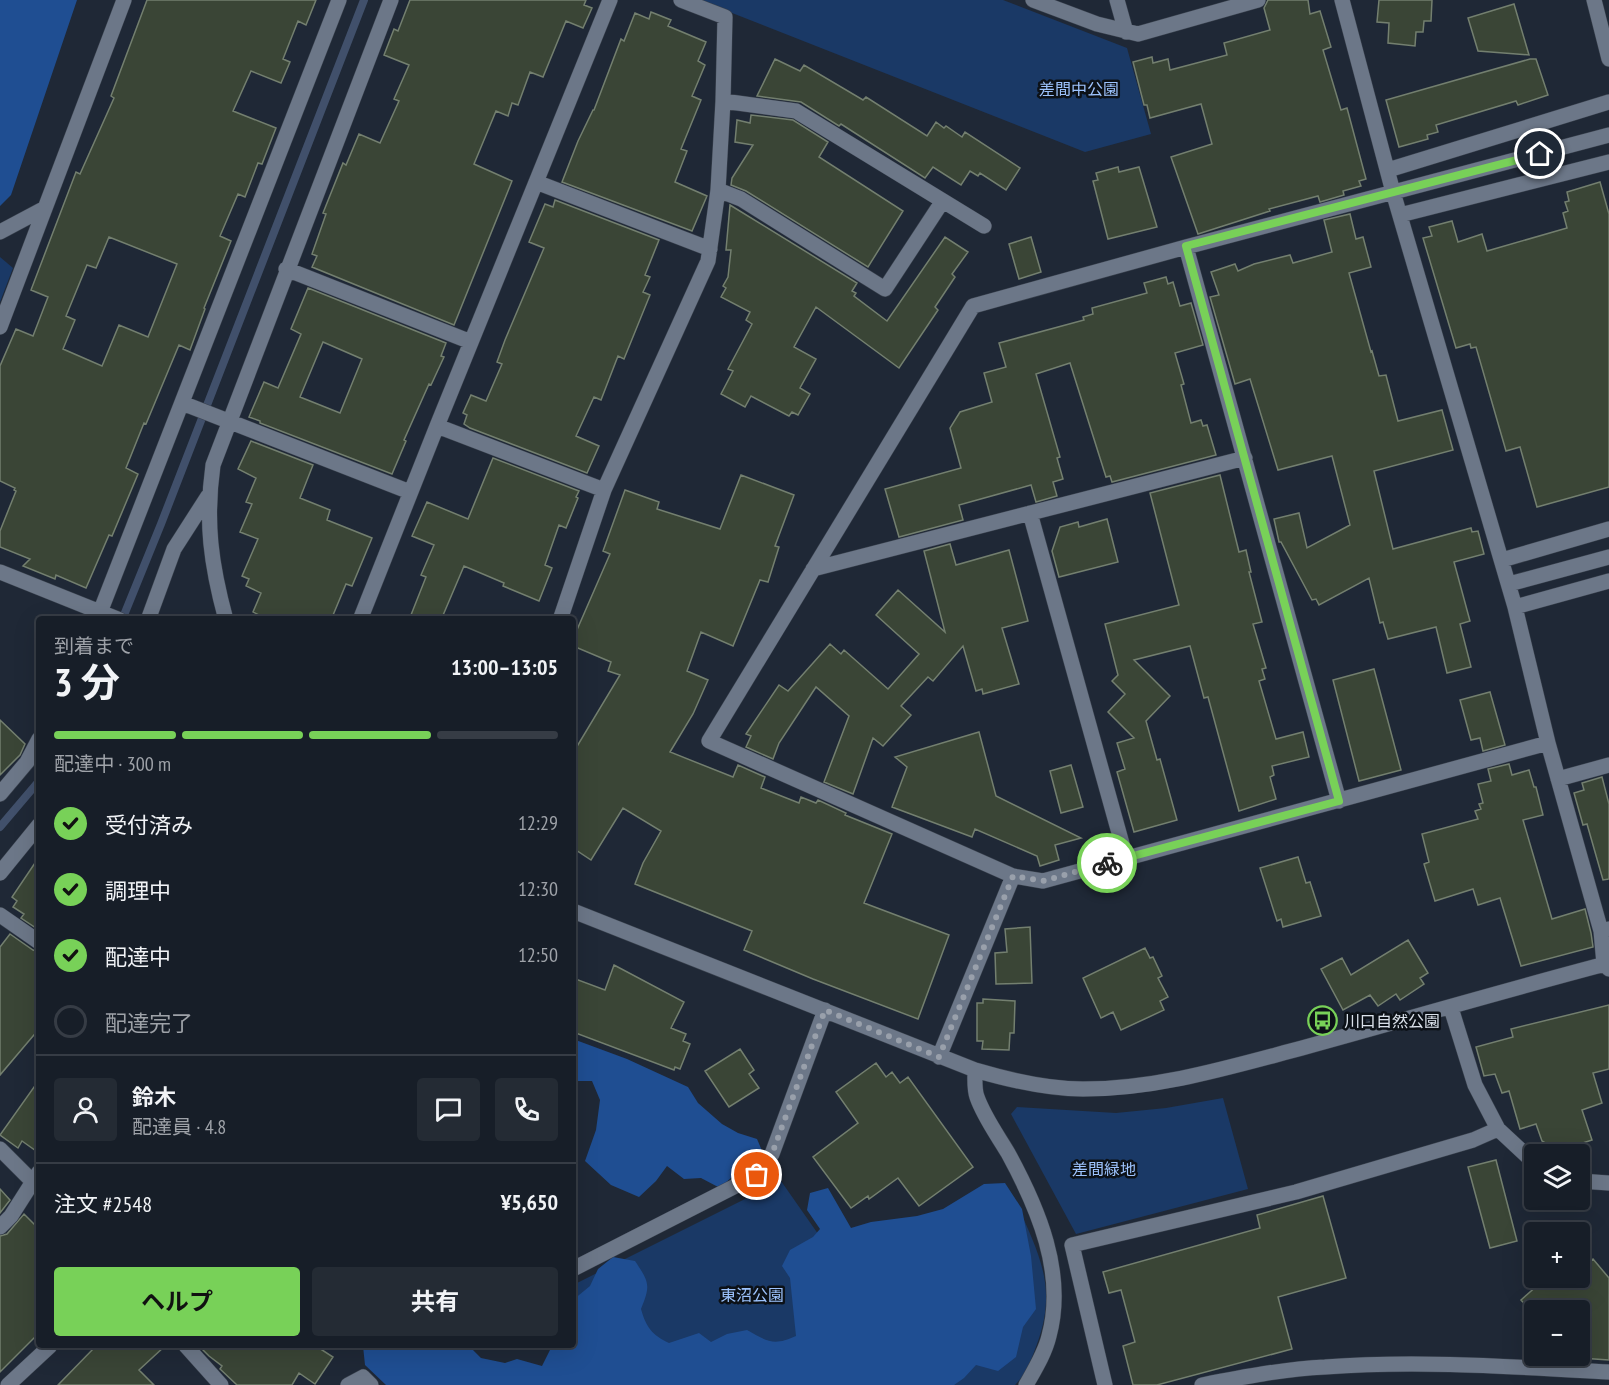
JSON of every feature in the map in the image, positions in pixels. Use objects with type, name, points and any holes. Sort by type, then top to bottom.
[{"type":"street","points":[[0,327],[124,0]]},
{"type":"street","points":[[0,572],[99,616],[339,0]]},
{"type":"street","points":[[225,616],[215,580],[208,527],[208,496],[213,465],[390,0]]},
{"type":"street","points":[[362,616],[610,0]]},
{"type":"street","points":[[561,616],[604,490],[708,261],[718,190],[726,17],[681,0]]},
{"type":"street","points":[[1033,0],[1097,24],[1138,34],[1258,0]]},
{"type":"street","points":[[1118,0],[1126,32]]},
{"type":"street","points":[[576,912],[975,1070],[1004,1078],[1081,1089],[1169,1082],[1608,965],[1605,930],[1558,779],[1509,584],[1393,192],[1342,0]]},
{"type":"street","points":[[1594,0],[1609,59]]},
{"type":"street","points":[[723,101],[796,111],[984,226]]},
{"type":"street","points":[[1388,170],[1609,102]]},
{"type":"street","points":[[1548,743],[1043,881],[1013,876],[709,741],[973,306],[1186,246],[1609,135]]},
{"type":"street","points":[[1400,215],[1609,162]]},
{"type":"street","points":[[536,182],[710,249]]},
{"type":"street","points":[[718,190],[741,199],[885,289],[942,202]]},
{"type":"street","points":[[0,232],[45,208]]},
{"type":"street","points":[[1186,246],[1339,801]]},
{"type":"street","points":[[286,269],[471,342]]},
{"type":"street","points":[[182,403],[410,492]]},
{"type":"street","points":[[437,426],[604,490]]},
{"type":"street","points":[[813,569],[1245,458]]},
{"type":"street","points":[[149,616],[174,549],[208,496]]},
{"type":"street","points":[[1030,513],[1126,858]]},
{"type":"street","points":[[1502,560],[1609,529]]},
{"type":"street","points":[[1509,584],[1609,557]]},
{"type":"street","points":[[1515,607],[1609,581]]},
{"type":"street","points":[[3,784],[27,762],[36,745]]},
{"type":"street","points":[[1558,779],[1609,765]]},
{"type":"street","points":[[0,873],[36,829]]},
{"type":"street","points":[[939,1057],[1013,876]]},
{"type":"street","points":[[0,915],[36,940]]},
{"type":"street","points":[[1451,1008],[1475,1085],[1498,1129],[1524,1153]]},
{"type":"street","points":[[576,1267],[757,1175],[772,1154],[825,1010]]},
{"type":"street","points":[[975,1070],[977,1096],[1022,1179],[1038,1216],[1055,1281],[1054,1312],[1049,1337],[1040,1361],[1026,1385]]},
{"type":"street","points":[[1105,1385],[1072,1245],[1296,1192],[1473,1140],[1498,1129]]},
{"type":"street","points":[[0,1149],[36,1180]]},
{"type":"street","points":[[0,1227],[36,1182]]},
{"type":"street","points":[[1590,1182],[1609,1183]]},
{"type":"street","points":[[8,1385],[48,1348]]},
{"type":"street","points":[[189,1348],[221,1385]]},
{"type":"street","points":[[1202,1385],[1282,1371],[1356,1365],[1453,1365],[1609,1372]]},
{"type":"street","points":[[348,1385],[363,1377],[371,1385]]},
{"type":"green space","name":"差間中公園","points":[[699,0],[1003,0],[1127,48],[1151,134],[1085,152]]},
{"type":"green space","points":[[0,257],[13,268],[0,302]]},
{"type":"green space","name":"差間緑地","points":[[1223,1098],[1248,1189],[1076,1234],[1011,1114],[1017,1107],[1116,1113],[1166,1108]]},
{"type":"green space","name":"東沼公園","points":[[781,1181],[830,1251],[1014,1197],[1037,1252],[1045,1286],[1046,1304],[1043,1323],[1031,1361],[1015,1385],[600,1385],[576,1336],[576,1284]]},
{"type":"shaded area","points":[[0,0],[77,0],[11,195],[0,206]]},
{"type":"shaded area","points":[[576,1040],[627,1059],[688,1087],[698,1103],[722,1124],[738,1133],[757,1139],[763,1153],[778,1169],[771,1190],[751,1190],[733,1176],[720,1188],[701,1178],[684,1179],[667,1166],[656,1181],[639,1197],[611,1185],[585,1161],[596,1130],[600,1100],[592,1081],[576,1081]]},
{"type":"shaded area","name":"東沼公園","points":[[1005,1183],[1022,1209],[1031,1256],[1036,1309],[1023,1327],[1016,1357],[998,1371],[976,1365],[954,1385],[386,1385],[365,1365],[363,1348],[471,1348],[481,1358],[505,1363],[517,1359],[542,1366],[551,1348],[576,1348],[576,1298],[590,1286],[598,1269],[613,1257],[635,1261],[640,1268],[647,1284],[641,1309],[643,1315],[654,1333],[669,1343],[699,1333],[711,1342],[727,1334],[747,1330],[766,1340],[782,1341],[796,1336],[790,1278],[782,1266],[790,1250],[813,1237],[820,1229],[807,1210],[810,1193],[828,1188],[851,1228],[871,1222],[917,1216],[943,1209],[984,1184]]},
{"type":"building","points":[[147,0],[316,0],[306,25],[298,21],[283,59],[290,62],[281,83],[251,71],[233,111],[276,128],[262,164],[258,163],[245,197],[238,194],[220,236],[231,241],[190,350],[179,345],[146,424],[144,423],[126,468],[138,474],[112,536],[109,535],[86,588],[56,575],[55,579],[23,566],[30,559],[0,547],[0,531],[16,491],[15,488],[0,481],[0,366],[16,329],[33,336],[48,297],[31,290],[76,172],[80,174],[114,98],[111,96]],"holes":[[[109,237],[177,264],[148,337],[119,325],[102,366],[63,349],[75,320],[66,316],[87,265],[96,268]]]},
{"type":"building","points":[[410,0],[586,0],[584,5],[592,8],[583,28],[566,21],[543,77],[530,72],[518,105],[512,103],[508,116],[496,111],[474,164],[512,181],[454,325],[312,267],[317,256],[312,254],[326,214],[323,213],[343,163],[346,165],[359,134],[380,143],[399,101],[394,99],[409,65],[384,55],[394,29],[398,31]]},
{"type":"building","points":[[1268,0],[1308,0],[1310,14],[1320,11],[1331,47],[1323,50],[1341,110],[1347,108],[1366,179],[1359,181],[1361,186],[1343,191],[1344,195],[1320,202],[1318,196],[1269,209],[1270,211],[1198,234],[1171,157],[1212,144],[1201,104],[1150,118],[1147,105],[1144,105],[1133,62],[1152,57],[1153,63],[1168,59],[1170,70],[1227,55],[1224,43],[1270,30],[1264,8]]},
{"type":"building","points":[[1379,0],[1432,0],[1431,21],[1424,21],[1423,32],[1416,32],[1415,46],[1388,43],[1389,23],[1377,22]]},
{"type":"building","points":[[1514,4],[1529,55],[1478,51],[1468,18]]},
{"type":"building","points":[[651,12],[671,20],[668,26],[706,42],[698,61],[705,65],[692,96],[701,100],[681,149],[687,151],[675,182],[707,196],[692,231],[562,182],[578,141],[594,110],[621,39],[624,41],[635,13],[649,19]]},
{"type":"building","points":[[775,59],[800,71],[804,65],[863,100],[866,97],[927,136],[936,122],[962,137],[965,132],[1020,168],[1006,190],[980,173],[978,176],[970,171],[961,185],[933,167],[925,178],[841,124],[839,126],[801,102],[757,96]]},
{"type":"building","points":[[1536,59],[1548,95],[1518,105],[1516,101],[1436,125],[1438,132],[1427,135],[1428,139],[1399,147],[1386,100]]},
{"type":"building","points":[[751,115],[793,120],[828,142],[819,157],[903,211],[868,267],[746,191],[731,185],[732,178],[753,145],[735,142],[737,120],[750,123]]},
{"type":"building","points":[[1118,167],[1119,172],[1139,167],[1157,227],[1108,239],[1093,181],[1098,180],[1096,173]]},
{"type":"building","points":[[1600,182],[1609,214],[1609,487],[1537,507],[1520,447],[1506,451],[1476,347],[1471,348],[1470,344],[1456,348],[1423,238],[1432,236],[1429,227],[1452,221],[1458,242],[1482,234],[1487,251],[1567,228],[1563,213],[1568,211],[1565,202],[1569,201],[1567,192]]},
{"type":"building","points":[[555,200],[659,240],[645,275],[650,277],[643,292],[650,295],[624,359],[618,356],[601,400],[594,397],[576,436],[599,446],[587,473],[464,424],[467,415],[463,413],[471,395],[486,401],[502,364],[497,362],[544,248],[529,242],[545,204],[553,207]]},
{"type":"building","points":[[730,205],[857,283],[852,291],[856,293],[854,296],[887,321],[945,237],[968,252],[952,274],[955,277],[935,307],[938,310],[899,368],[816,307],[794,347],[816,359],[800,388],[810,394],[798,415],[792,412],[789,416],[751,396],[745,407],[721,394],[733,371],[728,369],[752,324],[746,320],[750,312],[721,297],[726,288],[723,286],[728,277],[731,250],[726,250]]},
{"type":"building","points":[[1350,214],[1356,239],[1363,237],[1371,267],[1349,273],[1371,352],[1379,376],[1386,375],[1398,421],[1442,410],[1453,450],[1374,471],[1393,549],[1471,528],[1472,532],[1478,531],[1484,554],[1454,562],[1470,621],[1460,624],[1471,667],[1447,673],[1436,627],[1388,639],[1383,622],[1380,623],[1369,578],[1319,605],[1316,599],[1312,600],[1279,542],[1274,519],[1299,513],[1307,548],[1350,525],[1332,456],[1278,470],[1250,379],[1235,384],[1210,297],[1219,295],[1211,272],[1235,264],[1238,271],[1254,264],[1290,255],[1293,263],[1332,252],[1324,220]]},
{"type":"building","points":[[1031,237],[1041,272],[1019,279],[1009,244]]},
{"type":"building","points":[[1166,277],[1168,284],[1173,282],[1180,306],[1191,303],[1203,345],[1175,353],[1184,384],[1181,385],[1191,423],[1201,420],[1203,426],[1207,425],[1216,455],[1112,482],[1110,476],[1106,477],[1070,363],[1036,374],[1060,457],[1057,458],[1063,479],[1053,482],[1057,496],[1036,502],[1031,485],[959,505],[963,520],[899,537],[885,489],[961,468],[950,428],[960,412],[992,402],[984,373],[1006,367],[999,343],[1084,320],[1083,317],[1093,314],[1092,308],[1147,293],[1144,283]]},
{"type":"building","points":[[308,288],[446,343],[441,356],[444,357],[404,440],[406,441],[392,474],[249,417],[264,382],[278,388],[301,334],[291,329]],"holes":[[[323,342],[362,359],[340,413],[300,397]]]},
{"type":"building","points":[[251,441],[313,465],[300,498],[330,510],[327,520],[372,538],[352,586],[346,584],[333,616],[261,616],[253,612],[261,593],[246,586],[249,579],[242,576],[258,539],[240,532],[252,504],[246,502],[256,478],[238,469]]},
{"type":"building","points":[[493,458],[579,491],[566,528],[559,525],[545,565],[552,568],[539,601],[464,566],[443,616],[411,616],[426,577],[421,575],[434,545],[412,536],[427,502],[468,519]]},
{"type":"building","points":[[741,475],[794,495],[775,546],[779,547],[768,582],[760,580],[733,646],[701,632],[687,671],[708,680],[693,714],[670,752],[733,777],[738,765],[765,777],[761,788],[799,803],[801,797],[816,803],[818,800],[846,813],[845,815],[892,834],[864,903],[949,935],[918,1019],[744,950],[752,931],[635,884],[643,863],[661,831],[623,808],[591,860],[576,850],[576,748],[620,675],[608,671],[611,662],[576,647],[576,632],[610,554],[603,551],[625,490],[659,502],[657,509],[720,529]]},
{"type":"building","points":[[1220,475],[1239,552],[1246,550],[1251,572],[1249,572],[1262,622],[1253,624],[1266,668],[1262,669],[1265,679],[1259,681],[1276,739],[1303,732],[1309,757],[1272,766],[1274,775],[1270,777],[1276,799],[1239,811],[1208,697],[1204,698],[1190,646],[1134,660],[1170,696],[1146,721],[1157,760],[1160,759],[1177,820],[1134,832],[1117,772],[1125,769],[1117,743],[1134,738],[1108,712],[1125,694],[1112,681],[1118,675],[1105,624],[1179,605],[1150,493]]},
{"type":"building","points":[[1107,519],[1118,562],[1059,577],[1052,551],[1060,527],[1078,522],[1079,527]]},
{"type":"building","points":[[950,544],[956,565],[1009,550],[1028,621],[1002,628],[1019,684],[983,694],[982,689],[976,691],[963,646],[933,681],[928,677],[901,706],[911,715],[883,746],[873,738],[853,794],[824,782],[849,716],[816,687],[779,743],[773,759],[746,747],[751,736],[746,734],[779,685],[788,691],[830,644],[841,654],[844,650],[888,689],[919,654],[876,615],[898,590],[945,632],[924,551]]},
{"type":"building","points":[[1374,669],[1401,770],[1359,781],[1333,680]]},
{"type":"building","points":[[1490,692],[1505,745],[1483,751],[1480,738],[1471,740],[1460,700]]},
{"type":"building","points":[[0,720],[25,744],[20,755],[0,775]]},
{"type":"building","points":[[979,732],[996,796],[1081,838],[1055,845],[1059,860],[1040,866],[1037,856],[975,829],[972,837],[892,807],[907,767],[895,757]]},
{"type":"building","points":[[1509,764],[1512,775],[1529,770],[1534,787],[1536,787],[1543,815],[1523,820],[1552,919],[1585,909],[1593,947],[1521,966],[1500,898],[1478,905],[1473,889],[1435,901],[1424,864],[1429,862],[1422,834],[1478,819],[1475,811],[1481,809],[1479,804],[1483,803],[1478,784],[1491,781],[1488,769]]},
{"type":"building","points":[[1071,765],[1083,807],[1061,813],[1050,771]]},
{"type":"building","points":[[1602,777],[1609,804],[1609,879],[1603,880],[1587,824],[1583,825],[1574,793],[1584,790],[1582,783]]},
{"type":"building","points":[[1298,857],[1306,883],[1310,882],[1321,916],[1283,927],[1281,919],[1277,921],[1260,868]]},
{"type":"building","points":[[36,861],[36,928],[21,918],[24,914],[13,907],[17,901],[12,897]]},
{"type":"building","points":[[1030,927],[1032,983],[996,984],[995,953],[1007,952],[1005,929]]},
{"type":"building","points":[[10,934],[36,951],[36,1033],[0,1075],[0,947]]},
{"type":"building","points":[[1408,940],[1428,973],[1420,978],[1424,984],[1400,1000],[1396,994],[1378,1006],[1370,995],[1343,1010],[1321,969],[1342,958],[1351,975]]},
{"type":"building","points":[[1145,948],[1150,958],[1153,957],[1162,976],[1158,978],[1168,997],[1160,1001],[1164,1010],[1121,1030],[1113,1012],[1101,1018],[1083,978]]},
{"type":"building","points":[[614,965],[684,1002],[671,1028],[686,1034],[683,1041],[690,1044],[680,1069],[675,1067],[674,1070],[576,1033],[576,979],[605,990]]},
{"type":"building","points":[[983,999],[1015,1001],[1014,1033],[1010,1033],[1009,1050],[982,1049],[983,1041],[977,1041],[977,1003],[983,1003]]},
{"type":"building","points":[[1609,1005],[1609,1069],[1593,1073],[1602,1103],[1582,1110],[1592,1140],[1580,1144],[1547,1144],[1542,1141],[1536,1124],[1520,1129],[1509,1091],[1502,1093],[1495,1074],[1484,1076],[1476,1047],[1513,1037],[1511,1029]]},
{"type":"building","points":[[740,1049],[754,1070],[749,1074],[759,1088],[729,1107],[705,1071]]},
{"type":"building","points":[[876,1063],[886,1077],[892,1072],[900,1083],[908,1077],[973,1167],[919,1206],[898,1178],[869,1199],[868,1196],[851,1208],[813,1157],[858,1123],[836,1092]]},
{"type":"building","points":[[36,1084],[36,1151],[22,1141],[18,1148],[0,1135]]},
{"type":"building","points":[[1496,1160],[1517,1241],[1490,1248],[1468,1167]]},
{"type":"building","points":[[0,1189],[10,1200],[0,1213]]},
{"type":"building","points":[[1323,1196],[1346,1278],[1278,1297],[1292,1349],[1157,1385],[1133,1385],[1123,1346],[1135,1342],[1121,1290],[1109,1293],[1103,1272],[1260,1228],[1257,1215]]},
{"type":"building","points":[[24,1214],[36,1226],[36,1336],[0,1372],[0,1236],[7,1234]]},
{"type":"building","points":[[1593,1259],[1609,1278],[1609,1360],[1590,1359],[1590,1300],[1524,1300],[1524,1303],[1521,1300],[1535,1288],[1590,1288],[1590,1262]]},
{"type":"building","points":[[94,1348],[163,1348],[139,1370],[154,1385],[58,1385]]},
{"type":"building","points":[[201,1348],[319,1348],[333,1357],[315,1384],[299,1373],[292,1385],[237,1385],[220,1369],[222,1366]]},
{"type":"waterway","points":[[124,616],[364,0]]},
{"type":"waterway","points":[[0,827],[36,785]]},
{"type":"way so far","points":[[757,1175],[772,1154],[825,1010],[939,1057],[1013,876],[1043,881],[1107,863]]},
{"type":"place","name":"川口自然公園","points":[[1323,1021]]},
{"type":"route","points":[[1107,863],[1339,801],[1186,246],[1540,154]]}]
